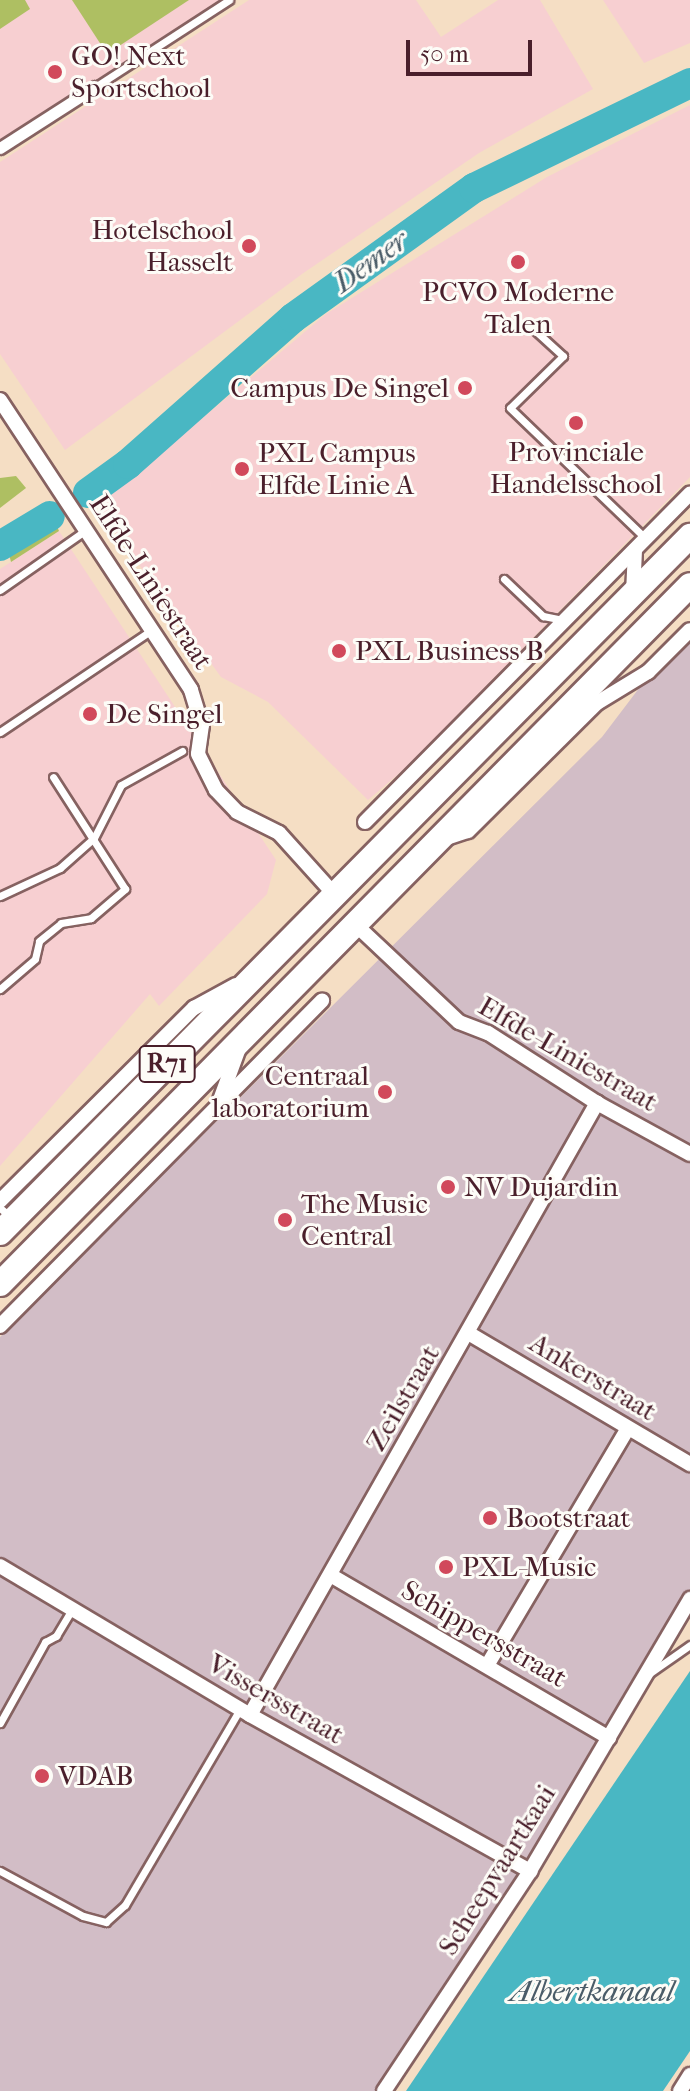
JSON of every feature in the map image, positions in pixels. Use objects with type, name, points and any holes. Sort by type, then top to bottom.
[{"type":"highway","name":"R71","points":[[3,1215],[254,976],[690,536]]},
{"type":"highway","name":"R71","points":[[0,1284],[690,585]]},
{"type":"highway","points":[[334,894],[356,925]]},
{"type":"street","points":[[0,148],[95,87]]},
{"type":"street","name":"Elfde-Liniestraat","points":[[0,400],[191,690],[202,725],[198,754],[216,790],[237,812],[279,833],[334,894]]},
{"type":"street","points":[[365,822],[690,494]]},
{"type":"street","points":[[633,594],[640,545]]},
{"type":"street","points":[[441,839],[468,831],[597,703],[648,672],[690,630]]},
{"type":"street","name":"Elfde-Liniestraat","points":[[356,925],[459,1022],[488,1033],[597,1103],[690,1154]]},
{"type":"street","points":[[0,1326],[322,1001]]},
{"type":"street","points":[[218,1104],[242,1038]]},
{"type":"street","name":"Zeilstraat","points":[[245,1712],[332,1576],[597,1103]]},
{"type":"street","name":"Ankerstraat","points":[[470,1334],[690,1464]]},
{"type":"street","points":[[488,1664],[628,1428]]},
{"type":"street","name":"Vissersstraat","points":[[0,1566],[245,1712],[530,1871]]},
{"type":"street","name":"Schippersstraat","points":[[332,1576],[488,1664],[609,1738]]},
{"type":"street","name":"Scheepvaartkaai","points":[[384,2091],[530,1871],[690,1599]]},
{"type":"street","points":[[680,2091],[690,2075]]},
{"type":"lane","points":[[95,87],[229,0]]},
{"type":"lane","points":[[529,325],[563,356],[510,408],[640,545]]},
{"type":"lane","points":[[0,590],[86,530]]},
{"type":"lane","points":[[504,579],[543,616],[565,620]]},
{"type":"lane","points":[[0,732],[152,630]]},
{"type":"lane","points":[[0,896],[18,884],[60,868],[94,838],[121,785],[182,751]]},
{"type":"lane","points":[[0,989],[35,959],[39,941],[61,923],[91,918],[125,889],[53,777]]},
{"type":"lane","points":[[0,1723],[45,1642],[56,1636],[71,1611]]},
{"type":"lane","name":"Scheepvaartkaai","points":[[648,1674],[690,1645]]},
{"type":"lane","points":[[0,1871],[83,1916],[106,1922],[125,1905],[245,1712]]},
{"type":"shaded area","name":"GO! Next Sportschool","points":[[0,0],[220,0],[0,144]]},
{"type":"shaded area","name":"Hotelschool Hasselt","points":[[249,0],[416,0],[441,37],[498,0],[540,0],[593,89],[479,153],[302,274],[65,450],[0,354],[0,162]]},
{"type":"shaded area","points":[[603,0],[690,0],[690,43],[644,63]]},
{"type":"shaded area","name":"Campus De Singel","points":[[690,105],[690,477],[409,765],[368,800],[268,702],[221,677],[97,507],[326,314],[547,177]]},
{"type":"shaded area","name":"De Singel","points":[[59,531],[276,860],[267,894],[159,1006],[150,994],[0,1166],[0,569]]},
{"type":"shaded area","points":[[690,636],[690,1609],[378,2091],[0,2091],[0,1337],[602,737],[643,683]]},
{"type":"green space","points":[[0,0],[25,0],[30,9],[0,29]]},
{"type":"green space","points":[[72,0],[189,0],[107,54]]},
{"type":"green space","points":[[16,476],[26,488],[0,508],[0,478]]},
{"type":"green space","points":[[56,524],[59,531],[11,562],[9,554]]},
{"type":"water","name":"Albertkanaal","points":[[690,1671],[690,2051],[663,2091],[406,2091]]},
{"type":"waterway","name":"Demer","points":[[88,493],[128,464],[293,318],[474,188],[690,83]]},
{"type":"waterway","name":"Demer","points":[[0,546],[50,516]]},
{"type":"place","name":"GO! Next Sportschool","points":[[55,72]]},
{"type":"place","name":"Hotelschool Hasselt","points":[[249,246]]},
{"type":"place","name":"PCVO Moderne Talen","points":[[518,262]]},
{"type":"place","name":"Campus De Singel","points":[[465,388]]},
{"type":"place","name":"Provinciale Handelsschool","points":[[576,423]]},
{"type":"place","name":"PXL Campus Elfde Linie A","points":[[242,469]]},
{"type":"place","name":"PXL Business B","points":[[339,651]]},
{"type":"place","name":"De Singel","points":[[90,714]]},
{"type":"place","name":"Centraal laboratorium","points":[[385,1092]]},
{"type":"place","name":"NV Dujardin","points":[[448,1187]]},
{"type":"place","name":"The Music Central","points":[[285,1220]]},
{"type":"place","name":"Bootstraat","points":[[490,1518]]},
{"type":"place","name":"PXL-Music","points":[[446,1567]]},
{"type":"place","name":"VDAB","points":[[42,1776]]}]
